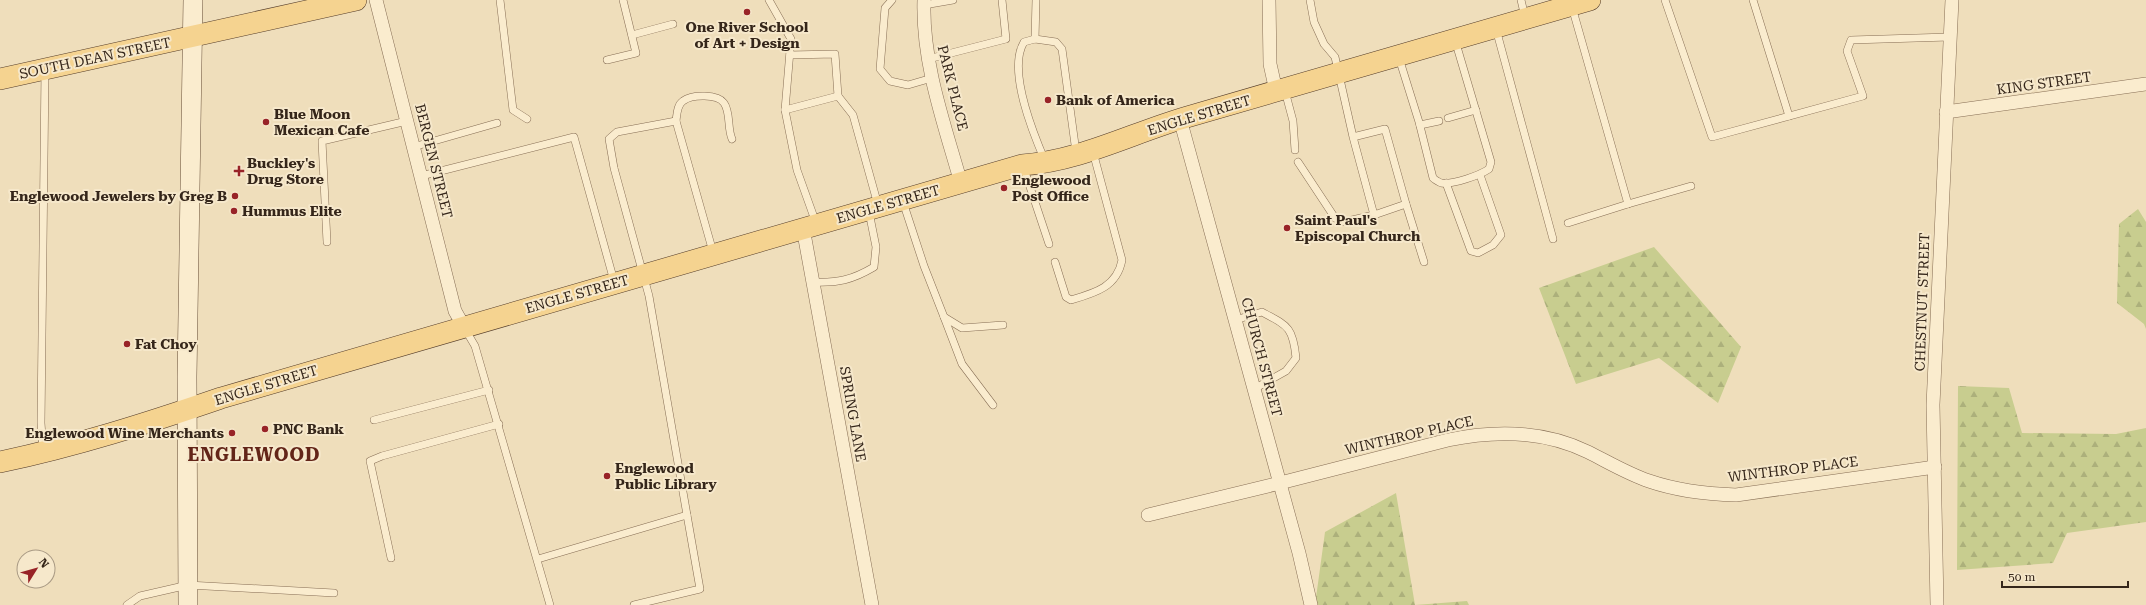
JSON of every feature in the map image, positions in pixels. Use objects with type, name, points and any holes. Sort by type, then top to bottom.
[{"type":"main road","points":[[188,605],[187,410],[192,0]]},
{"type":"main road","name":"SOUTH DEAN STREET","points":[[0,79],[356,0]]},
{"type":"main road","name":"ENGLE STREET","points":[[0,462],[154,422],[187,410],[464,327],[1022,165],[1046,163],[1084,152],[1180,119],[1496,27],[1523,9],[1581,3]]},
{"type":"street","name":"BERGEN STREET","points":[[376,0],[455,311],[464,327]]},
{"type":"street","points":[[1269,0],[1270,64],[1280,90]]},
{"type":"street","name":"CHESTNUT STREET","points":[[1937,605],[1933,406],[1949,37],[1952,0]]},
{"type":"street","name":"PARK PLACE","points":[[924,2],[928,59],[961,183]]},
{"type":"street","name":"KING STREET","points":[[1946,112],[2146,84]]},
{"type":"street","name":"CHURCH STREET","points":[[1180,119],[1299,553],[1311,605]]},
{"type":"street","name":"SPRING LANE","points":[[810,227],[813,282],[872,605]]},
{"type":"street","name":"WINTHROP PLACE","points":[[1148,515],[1280,484],[1448,440],[1466,436],[1500,433],[1530,435],[1559,441],[1587,452],[1647,481],[1674,489],[1703,494],[1736,495],[1935,467]]},
{"type":"lane","points":[[500,0],[513,110],[526,118]]},
{"type":"lane","points":[[607,60],[636,53],[623,0]]},
{"type":"lane","points":[[768,0],[792,39],[785,110],[810,227]]},
{"type":"lane","points":[[892,0],[885,8],[880,69],[890,81],[908,85],[932,78]]},
{"type":"lane","points":[[924,2],[953,0]]},
{"type":"lane","points":[[928,59],[1006,39],[1002,0]]},
{"type":"lane","points":[[1035,39],[1036,0]]},
{"type":"lane","points":[[1310,0],[1314,22],[1324,44],[1335,57],[1353,137],[1374,215]]},
{"type":"lane","points":[[1665,0],[1712,137],[1863,96],[1846,51],[1851,40],[1949,37]]},
{"type":"lane","points":[[1753,0],[1789,116]]},
{"type":"lane","points":[[1581,3],[1628,204]]},
{"type":"lane","points":[[632,35],[673,24]]},
{"type":"lane","points":[[1496,27],[1552,239]]},
{"type":"lane","points":[[1046,163],[1029,123],[1023,98],[1018,56],[1024,42],[1035,39],[1056,42],[1062,49],[1084,152],[1122,260],[1115,280],[1103,287],[1071,300],[1066,297],[1055,262]]},
{"type":"lane","points":[[1398,56],[1420,125],[1433,178],[1442,183],[1480,174],[1489,168],[1491,162],[1455,39]]},
{"type":"lane","points":[[790,55],[835,54],[838,96],[852,115],[874,208],[876,247],[874,267],[856,278],[832,283],[813,282]]},
{"type":"lane","points":[[43,452],[41,415],[45,69]]},
{"type":"lane","points":[[1280,90],[1293,121],[1295,150]]},
{"type":"lane","points":[[785,110],[838,96]]},
{"type":"lane","points":[[714,254],[676,120],[677,110],[684,101],[695,97],[715,97],[724,102],[728,111],[729,132],[732,139]]},
{"type":"lane","points":[[1448,118],[1476,110]]},
{"type":"lane","points":[[634,605],[700,589],[649,296],[614,168],[610,139],[617,132],[676,120]]},
{"type":"lane","points":[[1420,125],[1439,121]]},
{"type":"lane","points":[[327,242],[322,142],[407,122]]},
{"type":"lane","points":[[413,146],[497,124]]},
{"type":"lane","points":[[1353,137],[1385,129],[1424,262]]},
{"type":"lane","points":[[421,176],[574,137],[615,283]]},
{"type":"lane","points":[[1298,162],[1335,218],[1343,222],[1374,215],[1406,204]]},
{"type":"lane","points":[[1022,165],[1049,244]]},
{"type":"lane","points":[[1446,182],[1471,251],[1478,253],[1493,245],[1500,235],[1480,174]]},
{"type":"lane","points":[[1568,223],[1691,186]]},
{"type":"lane","points":[[902,200],[924,266],[962,364],[993,405]]},
{"type":"lane","points":[[1235,320],[1262,312],[1281,323],[1294,336],[1296,358],[1286,371],[1254,389]]},
{"type":"lane","points":[[944,317],[962,328],[1002,325]]},
{"type":"lane","points":[[464,327],[476,346],[550,605]]},
{"type":"lane","points":[[374,420],[489,390]]},
{"type":"lane","points":[[391,558],[370,461],[382,456],[498,424]]},
{"type":"lane","points":[[538,559],[686,515]]},
{"type":"lane","points":[[127,605],[140,596],[188,585],[334,593]]},
{"type":"green space","points":[[2138,209],[2146,222],[2146,329],[2144,324],[2117,303],[2119,224]]},
{"type":"green space","points":[[1654,247],[1741,347],[1718,403],[1659,358],[1576,384],[1539,288]]},
{"type":"green space","points":[[1958,386],[2009,388],[2022,433],[2116,434],[2146,428],[2146,522],[2067,533],[2053,563],[1957,570]]},
{"type":"green space","points":[[1396,493],[1415,605],[1315,605],[1325,532]]},
{"type":"green space","points":[[1467,601],[1469,605],[1415,605]]},
{"type":"place","name":"One River School of Art + Design","points":[[747,12]]},
{"type":"place","name":"Bank of America","points":[[1048,100]]},
{"type":"place","name":"Blue Moon Mexican Cafe","points":[[266,122]]},
{"type":"place","name":"Buckley's Drug Store","points":[[239,171]]},
{"type":"place","name":"Englewood Post Office","points":[[1004,188]]},
{"type":"place","name":"Englewood Jewelers by Greg B","points":[[235,196]]},
{"type":"place","name":"Hummus Elite","points":[[234,211]]},
{"type":"place","name":"Saint Paul's Episcopal Church","points":[[1287,228]]},
{"type":"place","name":"Fat Choy","points":[[127,344]]},
{"type":"place","name":"PNC Bank","points":[[265,429]]},
{"type":"place","name":"Englewood Wine Merchants","points":[[232,433]]},
{"type":"place","name":"Englewood Public Library","points":[[607,476]]},
{"type":"district","name":"ENGLEWOOD","points":[[254,455]]}]
